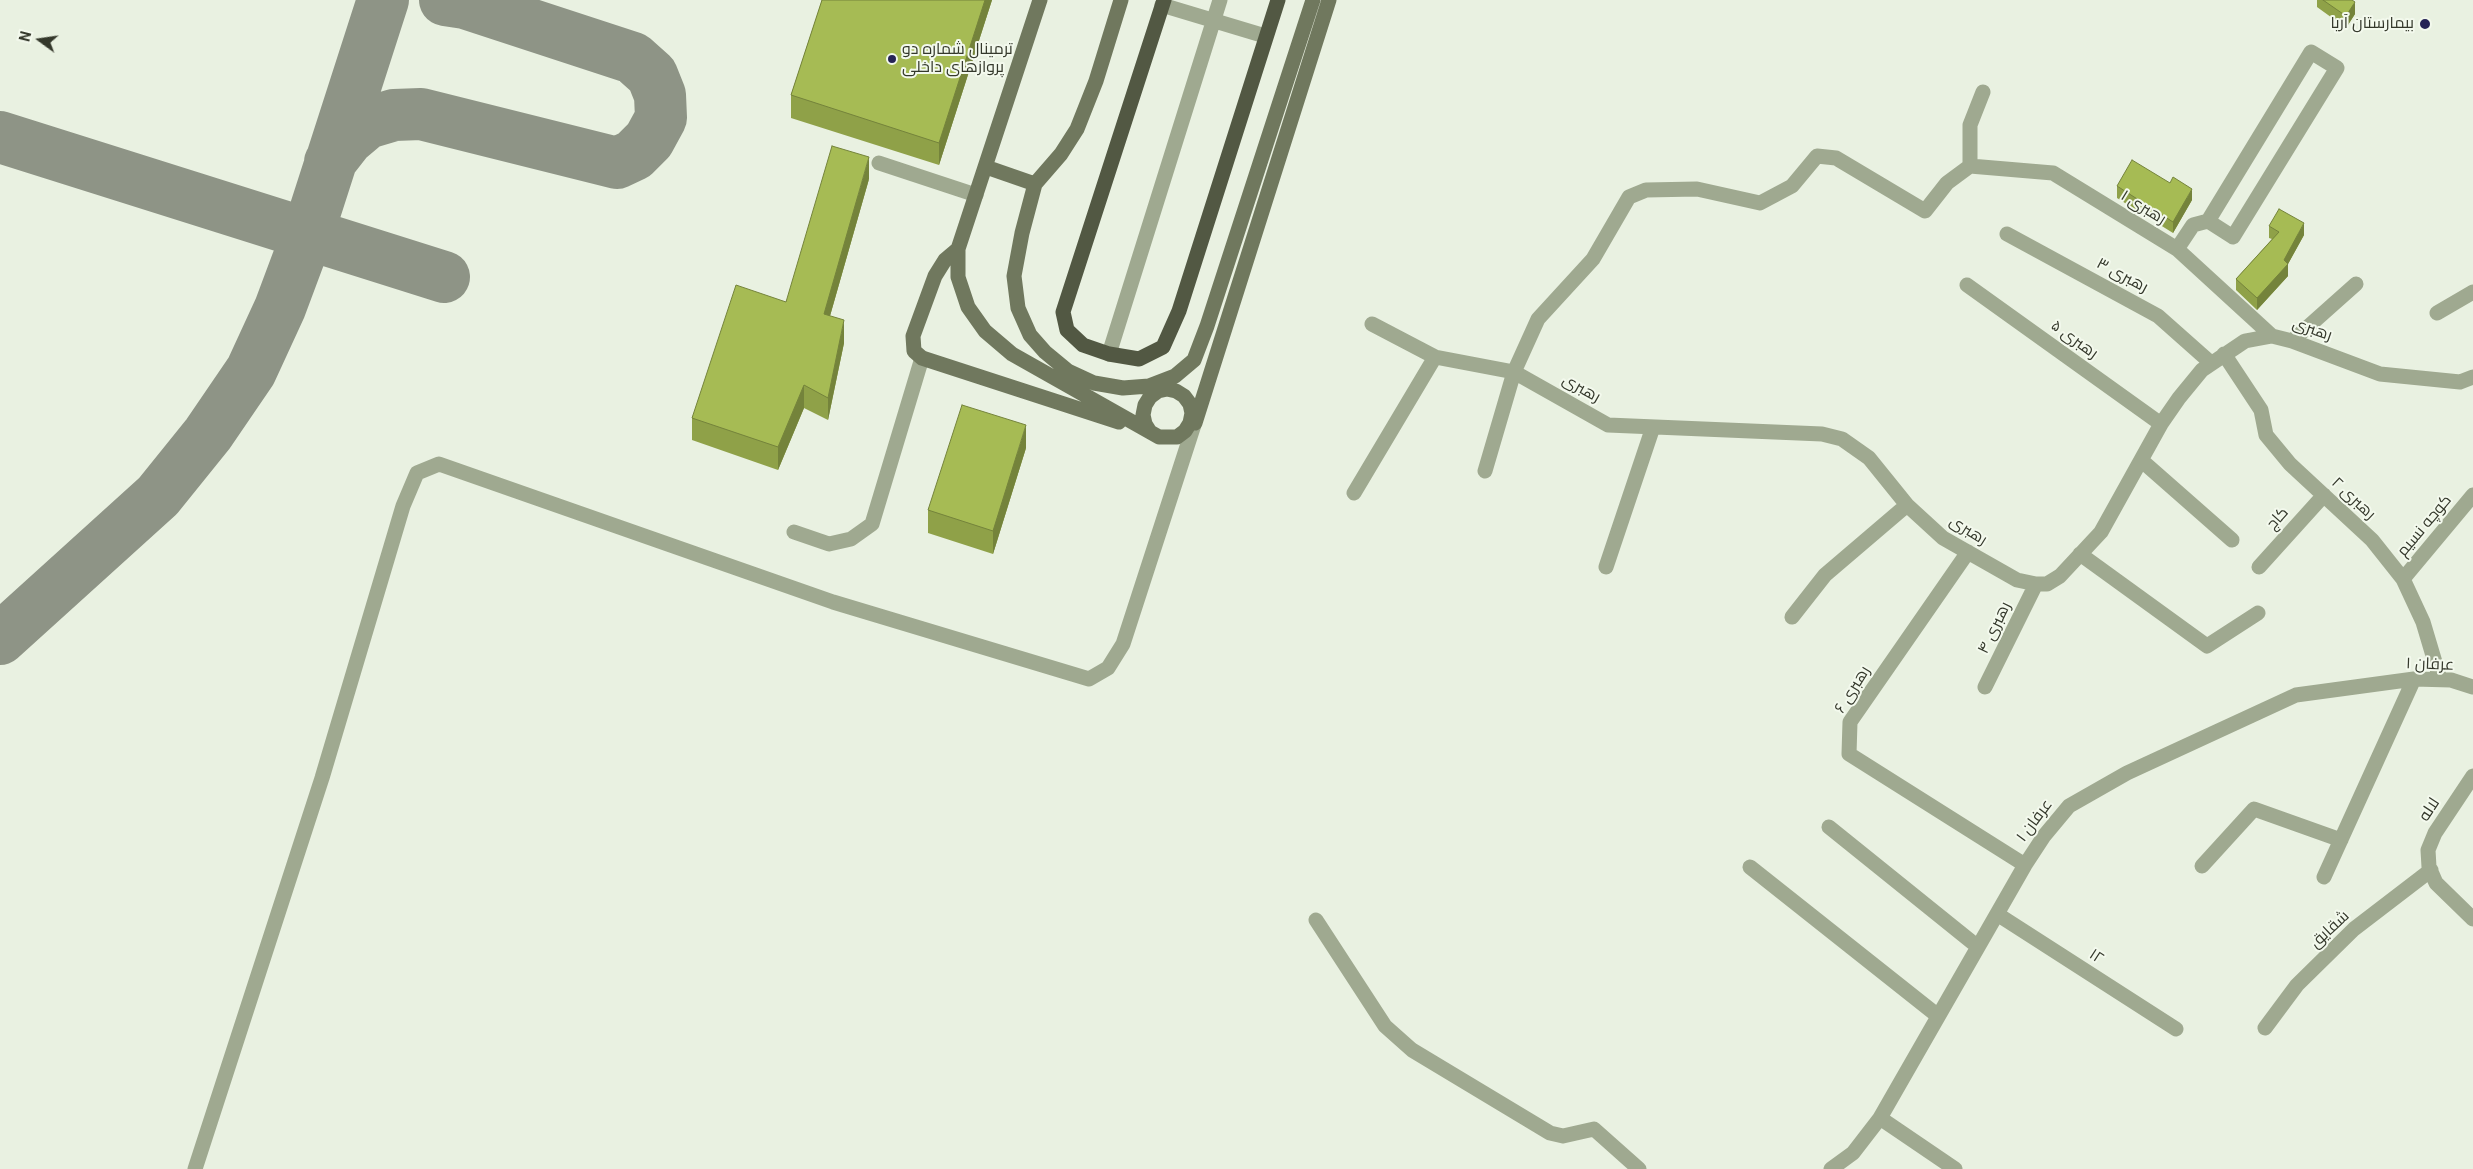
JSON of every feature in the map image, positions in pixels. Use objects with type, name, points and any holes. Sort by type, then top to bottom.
[{"type":"highway","points":[[1163,2],[1063,312],[1066,330],[1083,345],[1109,354],[1140,359],[1163,347],[1179,311],[1278,0]]},
{"type":"main road","points":[[1040,0],[958,249],[958,277],[968,307],[985,331],[1012,354],[1158,437],[1177,437],[1192,424],[1328,0]]},
{"type":"main road","points":[[1121,0],[1096,82],[1076,128],[1061,154],[1035,184],[1022,233],[1014,276],[1018,308],[1030,335],[1045,352],[1068,371],[1094,383],[1123,388],[1149,386],[1175,376],[1194,360],[1207,326],[1313,0]]},
{"type":"main road","points":[[986,167],[1035,184]]},
{"type":"main road","points":[[958,249],[945,260],[935,276],[913,336],[914,351],[922,358],[1150,432]]},
{"type":"main road","points":[[1150,432],[1145,424],[1144,405],[1158,391],[1176,391],[1184,396],[1190,404],[1192,424]]},
{"type":"street","points":[[1109,354],[1220,0]]},
{"type":"street","points":[[1163,2],[1265,36]]},
{"type":"street","points":[[2177,249],[2193,225],[2208,221],[2311,52],[2337,68],[2233,237],[2208,221]]},
{"type":"street","points":[[1485,471],[1514,372],[1538,319],[1593,259],[1629,197],[1646,190],[1697,189],[1760,202],[1792,186],[1817,156],[1836,158],[1925,211],[1947,183],[1970,166],[1970,125],[1983,92]]},
{"type":"street","points":[[879,163],[976,195]]},
{"type":"street","name":"رهبری ۱","points":[[1970,166],[2053,173],[2177,249],[2272,336]]},
{"type":"street","name":"رهبری ۳","points":[[2007,234],[2158,316],[2211,363]]},
{"type":"street","points":[[2292,341],[2356,284]]},
{"type":"street","name":"رهبری ۵","points":[[1967,285],[2161,424]]},
{"type":"street","points":[[2438,312],[2473,292]]},
{"type":"street","name":"رهبری","points":[[1372,324],[1435,356],[1514,372],[1608,425],[1822,434],[1842,439],[1869,458],[1906,505],[1943,538],[2017,580],[2036,584],[2047,584],[2060,576],[2100,532],[2161,424],[2202,370],[2245,342],[2272,336],[2292,341],[2380,374],[2460,382],[2473,377]]},
{"type":"street","name":"رهبری ۲","points":[[2224,354],[2261,410],[2266,435],[2290,464],[2372,540],[2403,579],[2423,622],[2440,679]]},
{"type":"street","points":[[1354,493],[1435,356]]},
{"type":"street","points":[[794,532],[829,544],[851,539],[872,524],[922,358]]},
{"type":"street","points":[[195,1169],[322,778],[403,506],[416,473],[438,464],[833,602],[1089,679],[1108,668],[1123,644],[1192,424]]},
{"type":"street","points":[[1606,567],[1653,427]]},
{"type":"street","points":[[2141,460],[2232,540]]},
{"type":"street","name":"کاج","points":[[2259,567],[2324,495]]},
{"type":"street","name":"کوچه نسیم","points":[[2403,579],[2473,495]]},
{"type":"street","points":[[1792,617],[1825,575],[1906,505]]},
{"type":"street","name":"رهبری ۶","points":[[1968,552],[1850,722],[1849,754],[2025,865]]},
{"type":"street","points":[[2080,554],[2207,646],[2258,612]]},
{"type":"street","name":"رهبری ۴","points":[[1985,687],[2036,584]]},
{"type":"street","points":[[2324,876],[2414,678]]},
{"type":"street","name":"عرفان ۱","points":[[1831,1169],[1853,1153],[1880,1118],[2025,865],[2044,836],[2069,806],[2127,773],[2296,695],[2414,678],[2440,679],[2473,687]]},
{"type":"street","name":"لاله","points":[[2430,869],[2428,850],[2435,833],[2473,776]]},
{"type":"street","points":[[2202,866],[2254,809],[2341,840]]},
{"type":"street","points":[[1829,827],[1978,947]]},
{"type":"street","points":[[1750,867],[1938,1016]]},
{"type":"street","points":[[2430,869],[2436,883],[2473,919]]},
{"type":"street","name":"شقایق","points":[[2265,1028],[2297,985],[2354,929],[2430,869]]},
{"type":"street","name":"۱۲","points":[[1997,914],[2176,1029]]},
{"type":"street","points":[[1316,920],[1385,1026],[1412,1050],[1550,1133],[1563,1136],[1594,1129],[1639,1169]]},
{"type":"street","points":[[1880,1118],[1954,1169]]},
{"type":"building","name":"ترمینال شماره دو پروازهای داخلی","points":[[822,0],[985,0],[939,143],[791,95]]},
{"type":"building","points":[[2323,0],[2352,0],[2355,2],[2346,16]]},
{"type":"building","points":[[832,146],[869,157],[824,314],[844,320],[828,398],[804,385],[778,447],[692,418],[736,285],[786,302]]},
{"type":"building","points":[[2132,160],[2170,183],[2173,177],[2192,189],[2173,222],[2117,186]]},
{"type":"building","points":[[2279,209],[2304,223],[2284,260],[2288,264],[2257,298],[2236,279],[2279,232],[2269,226]]},
{"type":"building","points":[[962,405],[1026,425],[993,531],[928,510]]},
{"type":"taxiway","points":[[0,639],[158,496],[208,434],[251,371],[280,308],[308,233],[383,0]]},
{"type":"taxiway","points":[[330,162],[348,139],[367,123],[394,115],[421,114],[617,163],[634,155],[649,140],[661,118],[660,95],[652,75],[633,58],[465,3],[445,0]]},
{"type":"taxiway","points":[[0,137],[444,277]]},
{"type":"place","name":"بیمارستان آریا","points":[[2425,24]]},
{"type":"place","name":"ترمینال شماره دو پروازهای داخلی","points":[[892,59]]}]
